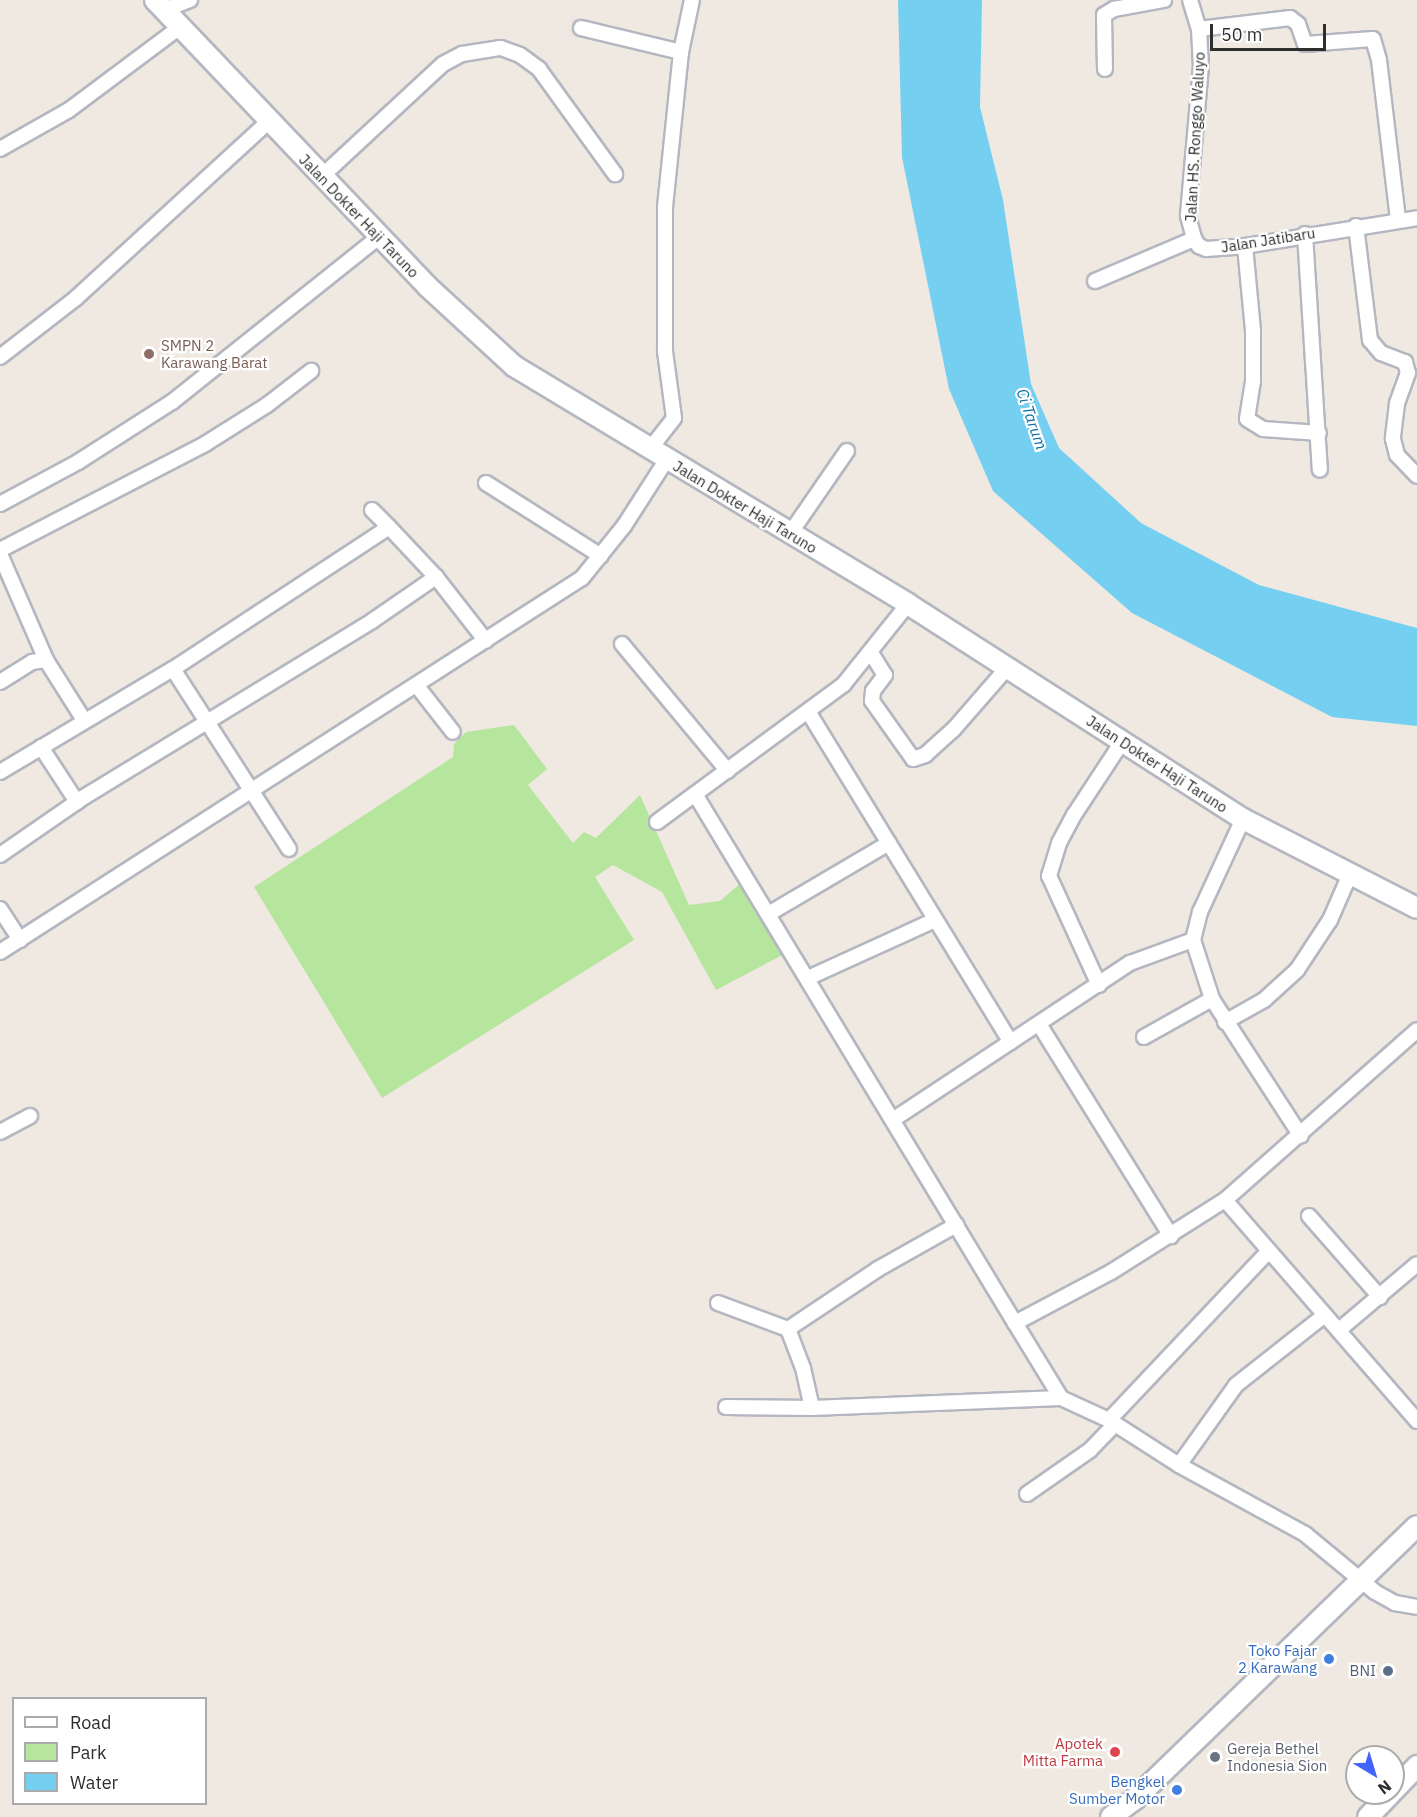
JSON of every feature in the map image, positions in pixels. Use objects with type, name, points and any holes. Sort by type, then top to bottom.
[{"type":"street","points":[[160,5],[190,0]]},
{"type":"street","points":[[650,448],[674,418],[665,351],[664,226],[681,52],[692,0]]},
{"type":"street","points":[[1105,69],[1104,15],[1114,9],[1164,0]]},
{"type":"street","name":"Jalan HS. Ronggo Waluyo","points":[[1190,0],[1199,29],[1201,66],[1188,216],[1194,239]]},
{"type":"street","name":"Jalan Dokter Haji Taruno","points":[[160,5],[379,237],[514,366],[789,535],[908,604],[1243,819],[1417,908]]},
{"type":"street","points":[[1199,29],[1290,18],[1298,24],[1305,44],[1373,39],[1379,60],[1398,219]]},
{"type":"street","points":[[0,149],[69,110],[180,27]]},
{"type":"street","points":[[581,28],[681,52]]},
{"type":"street","points":[[321,177],[442,64],[462,54],[501,48],[520,55],[539,69],[615,174]]},
{"type":"street","points":[[0,357],[76,298],[269,121]]},
{"type":"street","name":"Jalan Jatibaru","points":[[1194,239],[1206,249],[1245,246],[1305,234],[1417,218]]},
{"type":"street","points":[[1356,226],[1370,340],[1381,352],[1405,362],[1408,373],[1397,404],[1393,439],[1397,455],[1417,476]]},
{"type":"street","points":[[1305,234],[1320,470]]},
{"type":"street","points":[[0,504],[78,462],[172,402],[379,237]]},
{"type":"street","points":[[1095,282],[1194,239]]},
{"type":"street","points":[[1245,246],[1253,331],[1253,381],[1247,419],[1249,424],[1263,429],[1319,434]]},
{"type":"street","points":[[84,720],[46,660],[0,552],[205,444],[267,405],[311,371]]},
{"type":"street","points":[[789,535],[847,451]]},
{"type":"street","points":[[0,952],[567,590],[601,556],[667,459]]},
{"type":"street","points":[[486,483],[601,556]]},
{"type":"street","points":[[372,510],[436,577],[486,641]]},
{"type":"street","points":[[0,772],[84,720],[92,720],[173,669],[389,527]]},
{"type":"street","points":[[0,855],[77,802],[372,621],[436,577]]},
{"type":"street","points":[[657,822],[809,713],[844,684],[908,604]]},
{"type":"street","points":[[622,644],[728,771]]},
{"type":"street","points":[[871,653],[885,675],[873,691],[872,701],[913,759],[925,755],[952,730],[1008,667]]},
{"type":"street","points":[[0,682],[32,662],[46,660]]},
{"type":"street","points":[[173,669],[288,849]]},
{"type":"street","points":[[417,686],[453,732]]},
{"type":"street","points":[[809,713],[1011,1042]]},
{"type":"street","points":[[1099,985],[1049,876],[1059,843],[1074,815],[1122,742]]},
{"type":"street","points":[[41,747],[77,802]]},
{"type":"street","points":[[695,794],[810,977],[956,1226],[1061,1398]]},
{"type":"street","points":[[1243,819],[1200,912],[1193,940],[1212,999],[1301,1136]]},
{"type":"street","points":[[770,913],[889,843]]},
{"type":"street","points":[[1225,1022],[1264,1000],[1297,970],[1330,920],[1350,874]]},
{"type":"street","points":[[0,909],[20,940]]},
{"type":"street","points":[[810,977],[935,920]]},
{"type":"street","points":[[894,1119],[1130,963],[1193,940]]},
{"type":"street","points":[[1144,1036],[1212,999]]},
{"type":"street","points":[[1039,1024],[1171,1236]]},
{"type":"street","points":[[1015,1323],[1171,1236],[1225,1200],[1301,1136],[1417,1030]]},
{"type":"street","points":[[0,1132],[30,1116]]},
{"type":"street","points":[[1225,1200],[1417,1421]]},
{"type":"street","points":[[1309,1216],[1380,1297]]},
{"type":"street","points":[[788,1329],[878,1269],[956,1226]]},
{"type":"street","points":[[1027,1494],[1090,1450],[1112,1422],[1268,1252]]},
{"type":"street","points":[[1339,1330],[1417,1264]]},
{"type":"street","points":[[718,1303],[788,1329],[803,1368],[812,1408]]},
{"type":"street","points":[[1179,1465],[1236,1385],[1325,1315]]},
{"type":"street","points":[[726,1407],[812,1408],[1061,1398],[1112,1422],[1179,1465],[1305,1534],[1367,1573],[1395,1603],[1417,1607]]},
{"type":"street","points":[[1111,1817],[1135,1799],[1417,1526]]},
{"type":"street","points":[[1405,1781],[1417,1766]]},
{"type":"street","points":[[1124,1817],[1135,1799]]},
{"type":"street","points":[[1368,1817],[1383,1805]]},
{"type":"green space","points":[[514,725],[547,769],[528,785],[573,843],[584,832],[596,838],[640,795],[689,905],[720,901],[741,883],[792,950],[716,990],[662,892],[613,865],[595,877],[634,940],[382,1098],[254,887],[453,757],[454,744],[466,732]]},
{"type":"water","name":"Ci Tarum","points":[[898,0],[982,0],[980,107],[1003,200],[1031,384],[1059,448],[1141,523],[1259,585],[1417,628],[1417,726],[1332,717],[1132,613],[993,491],[949,389],[902,157]]},
{"type":"place","name":"SMPN 2 Karawang Barat","points":[[149,354]]},
{"type":"place","name":"Toko Fajar 2 Karawang","points":[[1329,1659]]},
{"type":"place","name":"BNI","points":[[1388,1671]]},
{"type":"place","name":"Apotek Mitta Farma","points":[[1115,1752]]},
{"type":"place","name":"Gereja Bethel Indonesia Sion","points":[[1215,1757]]},
{"type":"place","name":"Bengkel Sumber Motor","points":[[1177,1790]]}]
